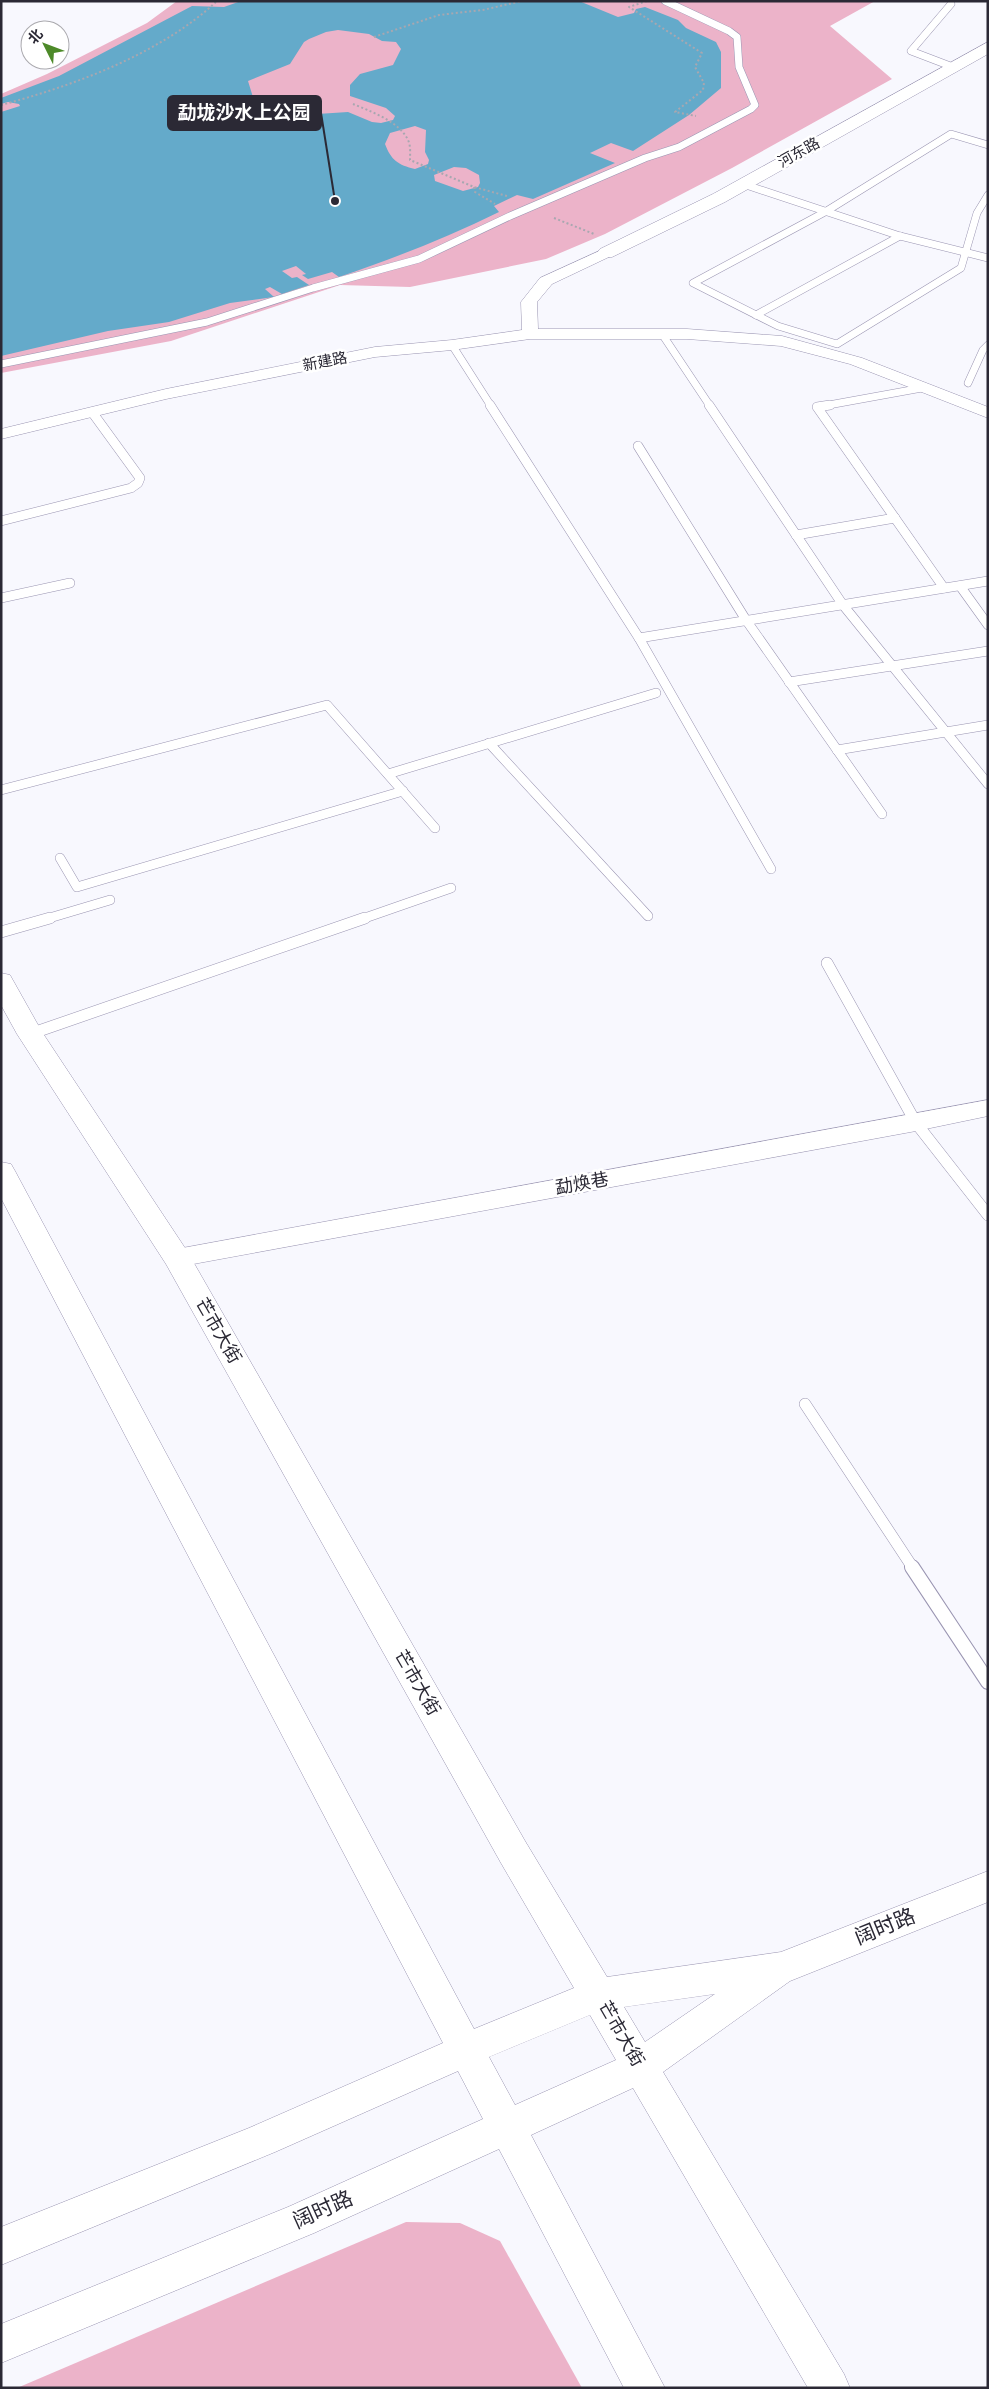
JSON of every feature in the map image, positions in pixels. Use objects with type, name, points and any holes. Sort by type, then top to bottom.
[{"type":"main road","name":"河东路","points":[[606,253],[743,184],[988,47]]},
{"type":"main road","name":"芒市大街","points":[[1,981],[30,1034],[177,1258],[513,1852],[830,2388]]},
{"type":"main road","points":[[1,1171],[645,2388]]},
{"type":"main road","name":"阔时路","points":[[1,2344],[301,2220],[640,2067],[782,1968],[988,1886]]},
{"type":"main road","points":[[1,2246],[262,2140],[466,2050],[598,1995],[782,1968]]},
{"type":"street","points":[[530,334],[529,302],[546,281],[606,253]]},
{"type":"street","name":"新建路","points":[[1,434],[166,394],[366,354],[530,334],[662,334],[782,340],[856,361],[988,413]]},
{"type":"street","name":"勐焕巷","points":[[177,1258],[916,1123],[988,1108]]},
{"type":"lane","points":[[1,364],[207,322],[313,288],[382,271],[419,259],[645,158],[679,147],[755,104],[739,67],[737,37],[729,30],[665,1]]},
{"type":"lane","points":[[951,4],[911,51],[953,67]]},
{"type":"lane","points":[[988,144],[951,134],[825,212],[693,282],[778,326],[837,344],[961,268],[977,213],[988,195]]},
{"type":"lane","points":[[743,184],[900,236],[988,258]]},
{"type":"lane","points":[[756,315],[900,236]]},
{"type":"lane","points":[[662,334],[843,604],[988,784]]},
{"type":"lane","points":[[452,345],[639,638],[771,869]]},
{"type":"lane","points":[[968,383],[982,350],[988,345]]},
{"type":"lane","points":[[922,388],[817,407],[944,588]]},
{"type":"lane","points":[[1,521],[131,488],[138,483],[140,478],[92,412]]},
{"type":"lane","points":[[638,446],[746,620],[882,814]]},
{"type":"lane","points":[[796,535],[894,518]]},
{"type":"lane","points":[[639,638],[988,581]]},
{"type":"lane","points":[[1,598],[70,583]]},
{"type":"lane","points":[[960,586],[988,625]]},
{"type":"lane","points":[[789,682],[988,651]]},
{"type":"lane","points":[[388,774],[656,693]]},
{"type":"lane","points":[[1,790],[327,705],[435,828]]},
{"type":"lane","points":[[837,750],[988,725]]},
{"type":"lane","points":[[488,744],[648,916]]},
{"type":"lane","points":[[60,858],[77,887],[403,791]]},
{"type":"lane","points":[[30,1034],[451,888]]},
{"type":"lane","points":[[1,932],[110,900]]},
{"type":"lane","points":[[827,963],[916,1123],[988,1215]]},
{"type":"lane","points":[[805,1404],[988,1682]]},
{"type":"path","points":[[1,105],[44,95],[114,66],[138,53],[142,53],[196,21],[217,1]]},
{"type":"path","points":[[374,37],[439,15],[483,10],[522,1]]},
{"type":"path","points":[[648,1],[629,6],[630,9],[702,53],[695,67],[704,83],[703,90],[675,112],[696,116]]},
{"type":"path","points":[[353,104],[387,121],[402,133],[410,146],[410,160],[418,165],[443,172],[474,188],[515,198]]},
{"type":"path","points":[[474,188],[475,192],[493,201],[497,206]]},
{"type":"path","points":[[530,208],[622,246]]},
{"type":"shaded area","points":[[177,1],[875,1],[830,26],[892,79],[732,168],[605,234],[546,259],[410,287],[340,285],[171,341],[1,373],[1,94],[55,70],[70,70],[70,62],[147,23]]},
{"type":"shaded area","points":[[406,2222],[460,2223],[500,2241],[582,2388],[17,2388]]},
{"type":"water","points":[[241,1],[579,1],[618,17],[634,13],[636,9],[645,7],[678,20],[686,28],[716,42],[721,52],[721,88],[689,115],[633,151],[611,143],[590,153],[615,163],[533,199],[517,195],[494,206],[499,212],[440,239],[380,262],[339,277],[332,272],[308,279],[302,275],[306,274],[296,266],[282,271],[292,278],[297,277],[309,285],[282,294],[270,287],[265,289],[274,297],[230,303],[169,322],[108,331],[1,356],[1,112],[20,106],[19,104],[8,102],[1,104],[1,98],[59,76],[192,6],[224,7]],"holes":[[[338,30],[369,34],[382,41],[396,42],[401,49],[393,65],[360,74],[350,85],[350,96],[386,108],[395,116],[393,120],[381,123],[372,122],[348,112],[302,115],[291,119],[273,115],[256,107],[248,81],[290,64],[304,42],[309,39],[326,32]],[[415,126],[426,130],[425,152],[429,160],[428,164],[415,169],[404,166],[396,161],[385,144],[390,133]],[[454,167],[466,168],[479,175],[480,183],[478,187],[463,191],[435,181],[434,175]]]},
{"type":"place","name":"勐垅沙水上公园","points":[[335,201]]}]
